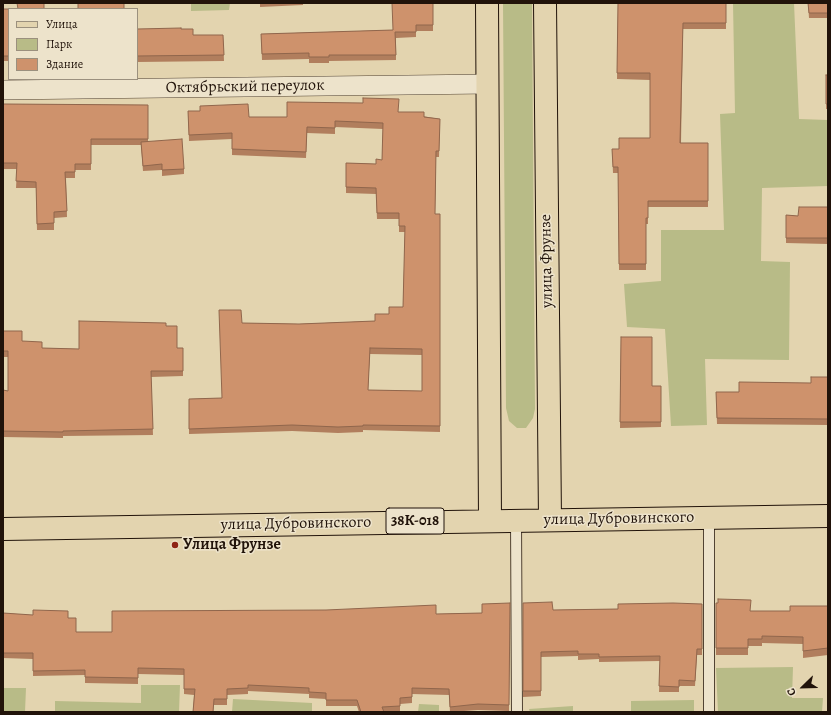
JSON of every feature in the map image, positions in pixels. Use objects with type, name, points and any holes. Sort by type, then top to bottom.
[{"type":"main road","points":[[487,3],[490,520]]},
{"type":"main road","name":"улица Фрунзе","points":[[545,3],[550,520]]},
{"type":"main road","name":"улица Дубровинского","points":[[3,529],[490,520],[828,516]]},
{"type":"street","name":"Октябрьский переулок","points":[[3,90],[488,84]]},
{"type":"lane","points":[[709,518],[709,712]]},
{"type":"lane","points":[[516,520],[517,712]]},
{"type":"green space","points":[[191,3],[230,3],[229,10],[191,11]]},
{"type":"green space","points":[[503,3],[532,3],[535,409],[533,418],[526,428],[517,428],[509,421],[506,408]]},
{"type":"green space","points":[[733,3],[794,3],[799,119],[828,120],[828,186],[762,188],[761,261],[790,262],[789,360],[705,359],[707,425],[671,426],[665,329],[627,327],[624,284],[661,281],[661,230],[724,230],[720,114],[735,113]]},
{"type":"green space","points":[[793,667],[792,698],[823,698],[822,712],[718,712],[716,668]]},
{"type":"green space","points":[[141,685],[180,685],[179,712],[55,712],[55,701],[141,703]]},
{"type":"green space","points":[[3,688],[26,688],[25,712],[3,712]]},
{"type":"green space","points":[[233,699],[312,703],[312,712],[232,712]]},
{"type":"green space","points":[[694,700],[694,712],[631,712],[631,701]]},
{"type":"green space","points":[[419,704],[439,705],[439,712],[418,712]]},
{"type":"green space","points":[[573,706],[573,712],[530,712],[529,709]]},
{"type":"building","points":[[17,3],[44,3],[44,8],[18,8]]},
{"type":"building","points":[[78,3],[124,3],[124,8],[78,8]]},
{"type":"building","points":[[392,3],[433,3],[433,25],[416,25],[416,32],[395,32],[396,55],[329,55],[329,57],[309,57],[309,53],[262,54],[261,34],[393,30]]},
{"type":"building","points":[[618,3],[726,3],[726,23],[683,23],[680,143],[708,143],[708,201],[648,201],[648,218],[646,218],[646,264],[619,264],[618,167],[613,167],[612,149],[619,149],[619,138],[650,138],[650,73],[617,73]]},
{"type":"building","points":[[808,3],[828,3],[828,13],[809,13]]},
{"type":"building","points":[[3,9],[8,9],[8,56],[3,56]]},
{"type":"building","points":[[181,28],[193,29],[193,35],[223,35],[224,55],[138,56],[138,29]]},
{"type":"building","points":[[826,75],[828,75],[828,104],[826,104]]},
{"type":"building","points":[[363,98],[399,99],[398,112],[424,112],[424,117],[440,119],[439,151],[436,151],[435,214],[440,214],[440,426],[363,425],[338,427],[292,425],[189,429],[189,399],[222,398],[219,310],[241,310],[242,323],[299,324],[375,321],[375,314],[389,314],[389,307],[403,307],[405,226],[399,226],[399,213],[377,213],[376,188],[346,187],[346,163],[376,164],[376,159],[382,160],[383,123],[335,121],[335,128],[307,127],[306,152],[232,149],[232,133],[189,135],[188,111],[200,111],[200,106],[248,104],[249,117],[287,117],[287,102],[363,103]],"holes":[[[370,348],[422,349],[422,391],[368,390]]]},
{"type":"building","points":[[3,104],[148,105],[148,139],[91,139],[91,164],[75,164],[75,172],[65,172],[67,211],[54,212],[54,223],[37,224],[36,182],[16,181],[17,163],[3,163]]},
{"type":"building","points":[[182,139],[184,169],[162,170],[162,164],[143,166],[141,142]]},
{"type":"building","points":[[799,207],[828,207],[828,238],[786,238],[786,215],[798,216]]},
{"type":"building","points":[[79,321],[166,323],[166,326],[177,326],[177,348],[183,348],[183,371],[151,371],[153,429],[63,432],[3,431],[3,390],[8,391],[8,351],[3,351],[3,331],[22,331],[22,341],[42,342],[42,348],[79,349]]},
{"type":"building","points":[[621,337],[652,337],[652,386],[661,386],[661,422],[620,422]]},
{"type":"building","points":[[811,377],[828,377],[828,419],[717,418],[716,392],[739,392],[739,382],[811,383]]},
{"type":"building","points":[[718,599],[751,600],[750,611],[790,611],[790,606],[828,606],[828,648],[803,651],[803,637],[762,636],[762,639],[748,639],[748,648],[716,648],[716,603],[718,603]]},
{"type":"building","points":[[552,602],[553,610],[618,609],[618,604],[702,604],[702,649],[697,649],[695,681],[679,680],[679,687],[659,686],[660,656],[599,657],[599,654],[578,654],[578,651],[541,652],[541,691],[523,691],[523,603]]},
{"type":"building","points":[[510,603],[509,705],[478,704],[450,707],[449,689],[412,688],[412,697],[400,698],[400,706],[382,707],[384,712],[361,712],[357,700],[326,700],[326,693],[309,692],[309,688],[248,685],[248,688],[227,689],[227,699],[214,699],[213,712],[193,712],[195,689],[184,689],[184,669],[138,668],[138,678],[85,677],[85,670],[33,671],[33,653],[3,653],[3,613],[33,615],[33,610],[68,611],[68,618],[76,618],[76,632],[112,632],[112,611],[326,610],[436,605],[436,614],[482,613],[482,604]]},
{"type":"place","name":"Улица Фрунзе","points":[[175,545]]}]
